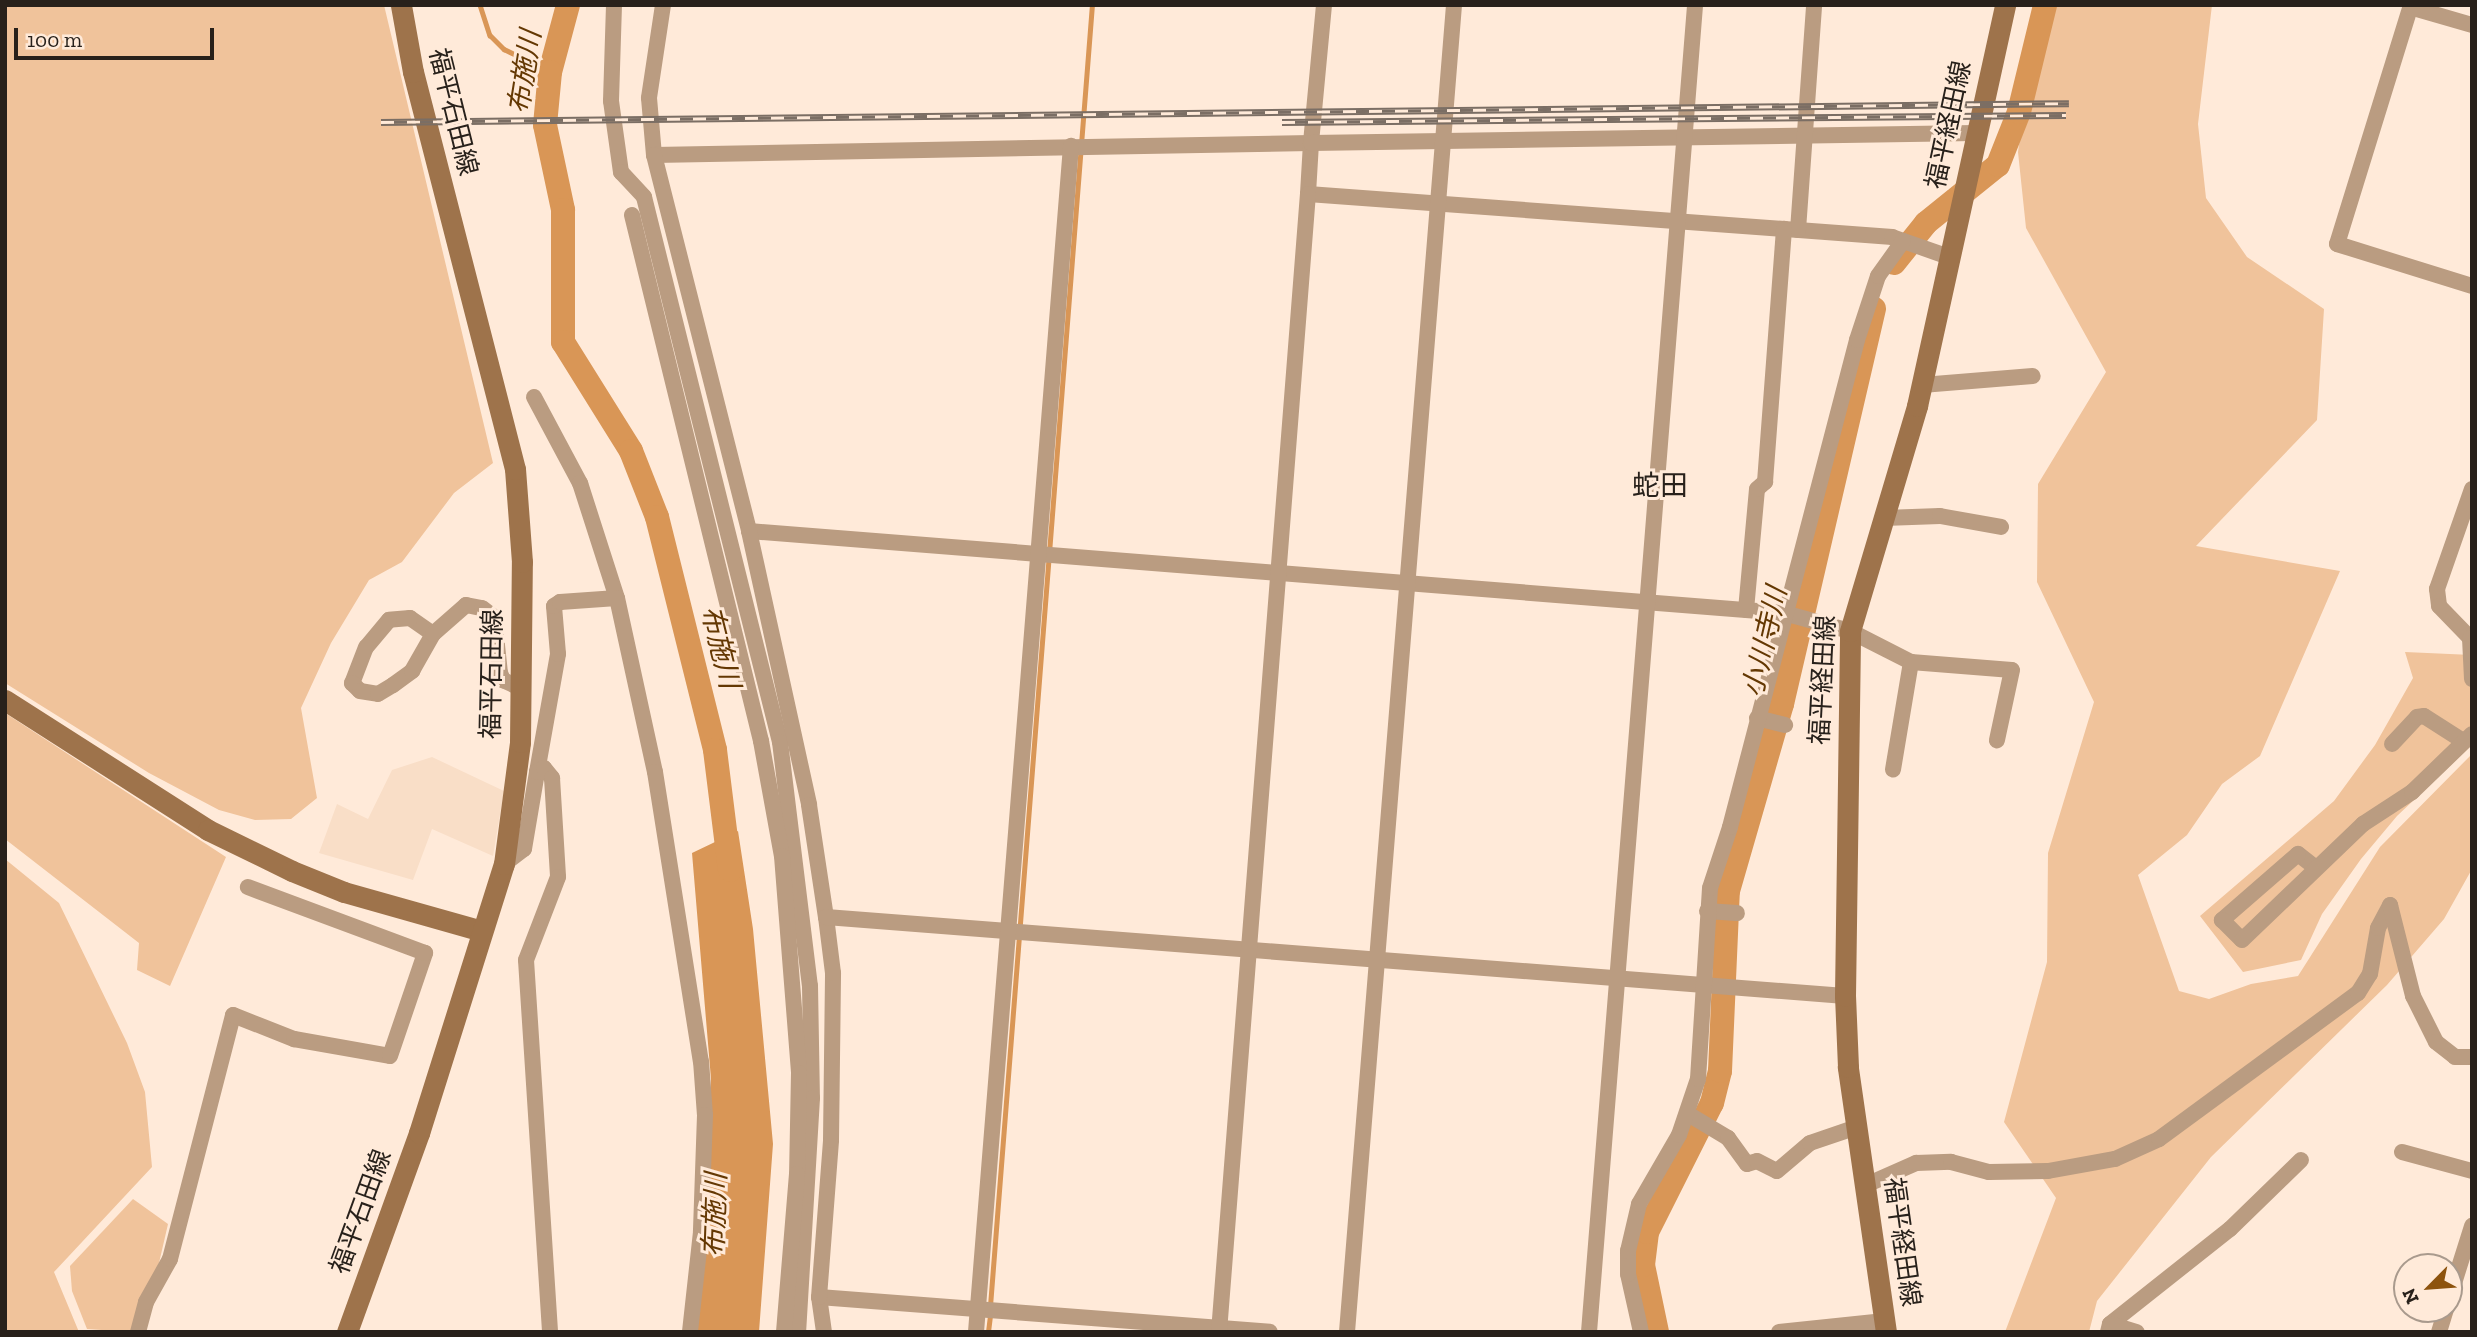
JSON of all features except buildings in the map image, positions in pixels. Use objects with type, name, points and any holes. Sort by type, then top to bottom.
[{"type":"main road","name":"福平石田線","points":[[347,1332],[419,1133],[504,864],[516,798],[522,689],[522,562],[515,469],[492,367],[413,72],[401,5]]},
{"type":"main road","name":"福平経田線","points":[[1885,1326],[1857,1127],[1845,996],[1850,631],[1922,385],[2005,5]]},
{"type":"main road","points":[[5,700],[208,830],[344,892],[482,931]]},
{"type":"street","points":[[614,5],[611,101],[621,172],[644,197],[780,742],[810,986],[812,1098],[798,1332]]},
{"type":"street","points":[[663,5],[649,98],[654,155],[749,531],[809,805],[833,973],[831,1139],[819,1297],[824,1332]]},
{"type":"street","points":[[1219,1329],[1324,5]]},
{"type":"street","points":[[1347,1332],[1405,582],[1454,5]]},
{"type":"street","points":[[1589,1332],[1695,5]]},
{"type":"street","points":[[1746,610],[1757,489],[1765,482],[1803,134],[1814,5]]},
{"type":"street","points":[[2472,25],[2410,6],[2337,244],[2472,286]]},
{"type":"street","points":[[654,155],[1311,143],[1443,138],[1975,133]]},
{"type":"street","points":[[976,1332],[1071,146]]},
{"type":"street","points":[[1308,194],[1438,201],[1791,230],[1902,241],[1951,249]]},
{"type":"street","points":[[632,215],[752,703],[782,856],[799,1073],[797,1174],[785,1332]]},
{"type":"street","points":[[1641,1332],[1628,1275],[1633,1225],[1688,1114],[1703,1056],[1710,985],[1707,911],[1868,303],[1882,268],[1902,241]]},
{"type":"street","points":[[1922,385],[2033,376]]},
{"type":"street","points":[[534,397],[580,483],[617,598],[655,772],[701,1061],[705,1115],[701,1233],[690,1332]]},
{"type":"street","points":[[2472,489],[2438,589],[2439,606],[2471,639],[2472,679]]},
{"type":"street","points":[[1884,518],[1940,516],[2001,527]]},
{"type":"street","points":[[749,531],[1784,613],[1850,631],[1911,662],[2012,670],[1997,740]]},
{"type":"street","points":[[504,864],[524,849],[558,654],[554,606],[560,602],[617,598]]},
{"type":"street","points":[[433,634],[410,618],[389,620],[366,646],[352,683],[360,691],[378,694],[393,685],[412,671],[433,634],[466,605],[482,608],[494,617],[499,633],[503,680],[522,689]]},
{"type":"street","points":[[1893,770],[1911,662]]},
{"type":"street","points":[[2316,868],[2298,854],[2222,919],[2242,940],[2363,824],[2412,792],[2468,737],[2424,716],[2417,717],[2392,744]]},
{"type":"street","points":[[1757,718],[1785,724]]},
{"type":"street","points":[[537,772],[544,768],[552,778],[558,877],[526,960],[550,1332]]},
{"type":"street","points":[[138,1332],[146,1302],[170,1259],[233,1015],[294,1039],[390,1056],[425,953],[248,887]]},
{"type":"street","points":[[1866,1185],[1916,1163],[1951,1162],[1989,1172],[2048,1171],[2115,1159],[2159,1139],[2358,993],[2370,974],[2378,928],[2390,905],[2413,996],[2436,1042],[2455,1057],[2472,1057]]},
{"type":"street","points":[[1707,911],[1737,913]]},
{"type":"street","points":[[826,917],[1010,929],[1845,996]]},
{"type":"street","points":[[1688,1114],[1728,1138],[1747,1164],[1757,1161],[1777,1171],[1810,1143],[1857,1127]]},
{"type":"street","points":[[2402,1152],[2472,1171]]},
{"type":"street","points":[[2109,1328],[2230,1229],[2301,1160]]},
{"type":"street","points":[[2463,1255],[2472,1226]]},
{"type":"street","points":[[819,1297],[1270,1332]]},
{"type":"street","points":[[1779,1332],[1885,1326]]},
{"type":"street","points":[[2109,1328],[2137,1332]]},
{"type":"shaded area","points":[[5,5],[384,5],[493,463],[454,493],[402,562],[369,580],[331,643],[301,708],[317,798],[291,819],[255,820],[219,810],[149,773],[5,683]]},
{"type":"shaded area","points":[[2038,5],[2212,5],[2198,124],[2206,198],[2247,257],[2324,309],[2317,420],[2196,546],[2340,571],[2260,756],[2222,784],[2187,835],[2138,875],[2179,991],[2209,999],[2251,984],[2298,976],[2380,847],[2472,754],[2472,869],[2444,919],[2387,985],[2211,1157],[2097,1301],[2089,1332],[2005,1332],[2056,1198],[2004,1122],[2047,962],[2048,853],[2094,702],[2037,582],[2038,484],[2106,372],[2026,228],[2018,152]]},
{"type":"shaded area","points":[[2405,652],[2472,655],[2472,745],[2397,816],[2361,859],[2322,914],[2301,960],[2243,972],[2200,916],[2334,801],[2375,745],[2413,678]]},
{"type":"shaded area","points":[[5,713],[226,857],[170,986],[137,970],[139,943],[5,839]]},
{"type":"shaded area","points":[[432,757],[504,791],[493,856],[432,829],[413,880],[319,853],[337,804],[368,819],[392,770]]},
{"type":"shaded area","points":[[5,859],[59,903],[127,1043],[145,1092],[152,1167],[54,1272],[79,1332],[5,1332]]},
{"type":"shaded area","points":[[133,1199],[168,1224],[159,1263],[131,1332],[87,1329],[72,1291],[70,1266]]},
{"type":"water","points":[[738,831],[753,929],[773,1144],[759,1332],[689,1332],[702,1279],[711,1079],[692,853]]},
{"type":"waterway","points":[[480,5],[490,35],[504,49],[550,72]]},
{"type":"waterway","name":"布施川","points":[[568,5],[550,72],[545,125],[563,210],[563,342],[631,451],[657,517],[715,750],[730,870]]},
{"type":"waterway","points":[[990,1306],[1092,5]]},
{"type":"waterway","name":"小川寺川","points":[[1894,263],[1926,223],[1998,165],[2019,112],[2045,5]]},
{"type":"waterway","name":"小川寺川","points":[[1657,1332],[1643,1265],[1647,1232],[1712,1103],[1720,1071],[1728,891],[1782,704],[1874,309]]},
{"type":"waterway","points":[[988,1332],[990,1315]]},
{"type":"railway","points":[[381,122],[2069,103]]},
{"type":"railway","points":[[1282,122],[2066,115]]},
{"type":"district","name":"蛇田","points":[[1660,486]]}]
